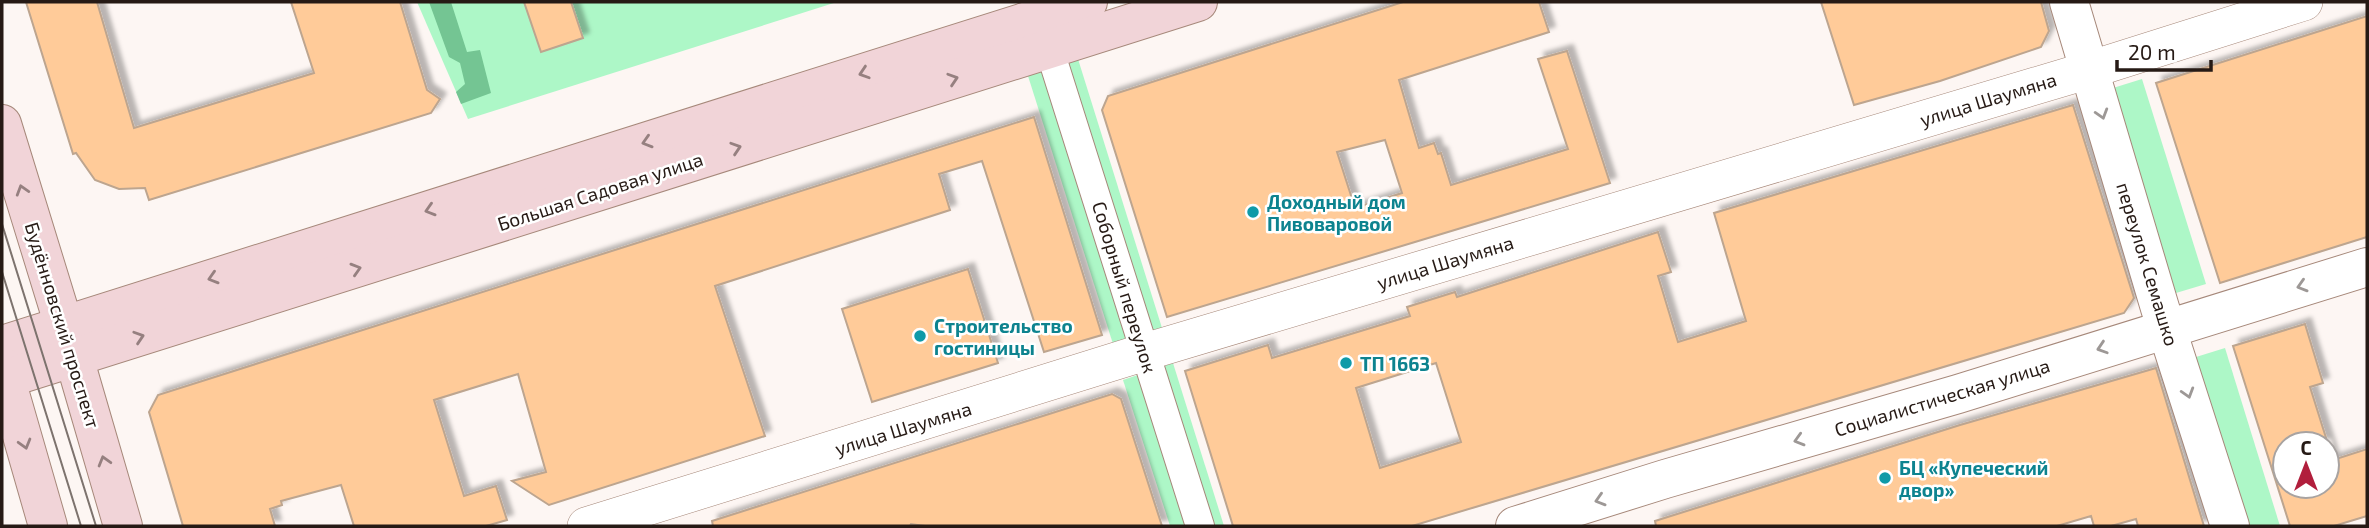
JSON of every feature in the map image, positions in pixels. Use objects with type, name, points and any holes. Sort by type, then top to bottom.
[{"type":"main road","name":"Большая Садовая улица","points":[[3,367],[69,341],[1088,2]]},
{"type":"main road","name":"Большая Садовая улица","points":[[69,341],[1198,2]]},
{"type":"main road","name":"Будённовский проспект","points":[[2,124],[123,526]]},
{"type":"main road","points":[[3,367],[48,526]]},
{"type":"street","name":"переулок Семашко","points":[[2070,2],[2167,328],[2230,526]]},
{"type":"street","name":"улица Шаумяна","points":[[586,526],[1145,352],[2304,2]]},
{"type":"street","name":"Соборный переулок","points":[[1049,48],[1200,526]]},
{"type":"street","name":"Социалистическая улица","points":[[1516,526],[1665,479],[1958,394],[2367,267]]},
{"type":"green space","points":[[417,2],[837,2],[468,119]]},
{"type":"green space","points":[[429,2],[451,2],[467,52],[480,50],[491,93],[461,104],[456,92],[465,84],[460,63],[449,57]]},
{"type":"green space","points":[[1078,59],[1162,328],[1113,344],[1028,76]]},
{"type":"green space","points":[[2142,79],[2206,284],[2176,293],[2113,88]]},
{"type":"green space","points":[[2225,348],[2280,526],[2248,526],[2196,357]]},
{"type":"green space","points":[[1173,363],[1224,526],[1170,526],[1123,380]]},
{"type":"building","points":[[26,2],[97,2],[134,128],[314,73],[291,2],[400,2],[427,90],[440,99],[431,113],[149,200],[145,188],[119,189],[95,180],[76,153],[73,154]]},
{"type":"building","points":[[524,2],[571,2],[583,38],[541,52]]},
{"type":"building","points":[[1403,2],[1539,2],[1549,32],[1399,80],[1419,148],[1434,143],[1438,154],[1441,153],[1451,185],[1568,149],[1538,59],[1567,51],[1610,183],[1167,317],[1102,110],[1108,96]],"holes":[[[1385,140],[1402,193],[1355,208],[1337,152]]]},
{"type":"building","points":[[1821,2],[2041,2],[2049,31],[2041,47],[1940,81],[1854,105]]},
{"type":"building","points":[[2367,16],[2367,237],[2220,283],[2156,83]]},
{"type":"building","points":[[2073,105],[2134,298],[2124,313],[1412,526],[1233,526],[1185,371],[1268,345],[1272,358],[1410,316],[1407,307],[1455,292],[1457,297],[1658,232],[1671,272],[1658,276],[1678,342],[1746,321],[1714,213]],"holes":[[[1436,363],[1461,442],[1380,468],[1356,388]]]},
{"type":"building","points":[[1034,117],[1102,335],[1044,352],[982,161],[939,174],[950,210],[715,286],[765,436],[549,505],[512,481],[546,472],[518,374],[434,400],[464,496],[496,486],[507,520],[486,526],[354,526],[341,485],[281,501],[282,505],[270,509],[275,526],[183,526],[149,412],[158,395]]},
{"type":"building","name":"Строительство гостиницы","points":[[968,269],[998,363],[872,402],[842,309]]},
{"type":"building","points":[[2305,324],[2323,383],[2310,387],[2324,430],[2271,430],[2271,466],[2233,346]]},
{"type":"building","points":[[2156,368],[2204,526],[2138,526],[2136,519],[2111,526],[2094,526],[2091,516],[2057,526],[1656,526],[1655,521],[1960,425]]},
{"type":"building","points":[[1112,394],[1121,399],[1162,526],[713,526],[712,521]]},
{"type":"building","points":[[2367,449],[2367,516],[2334,526],[2290,526],[2282,500],[2341,500],[2341,457]]},
{"type":"tram line","points":[[2,224],[96,526]]},
{"type":"tram line","points":[[2,272],[81,526]]},
{"type":"place","name":"Доходный дом Пивоваровой","points":[[1253,212]]},
{"type":"place","name":"Строительство гостиницы","points":[[920,336]]},
{"type":"place","name":"ТП 1663","points":[[1346,363]]},
{"type":"place","name":"БЦ «Купеческий двор»","points":[[1885,478]]}]
